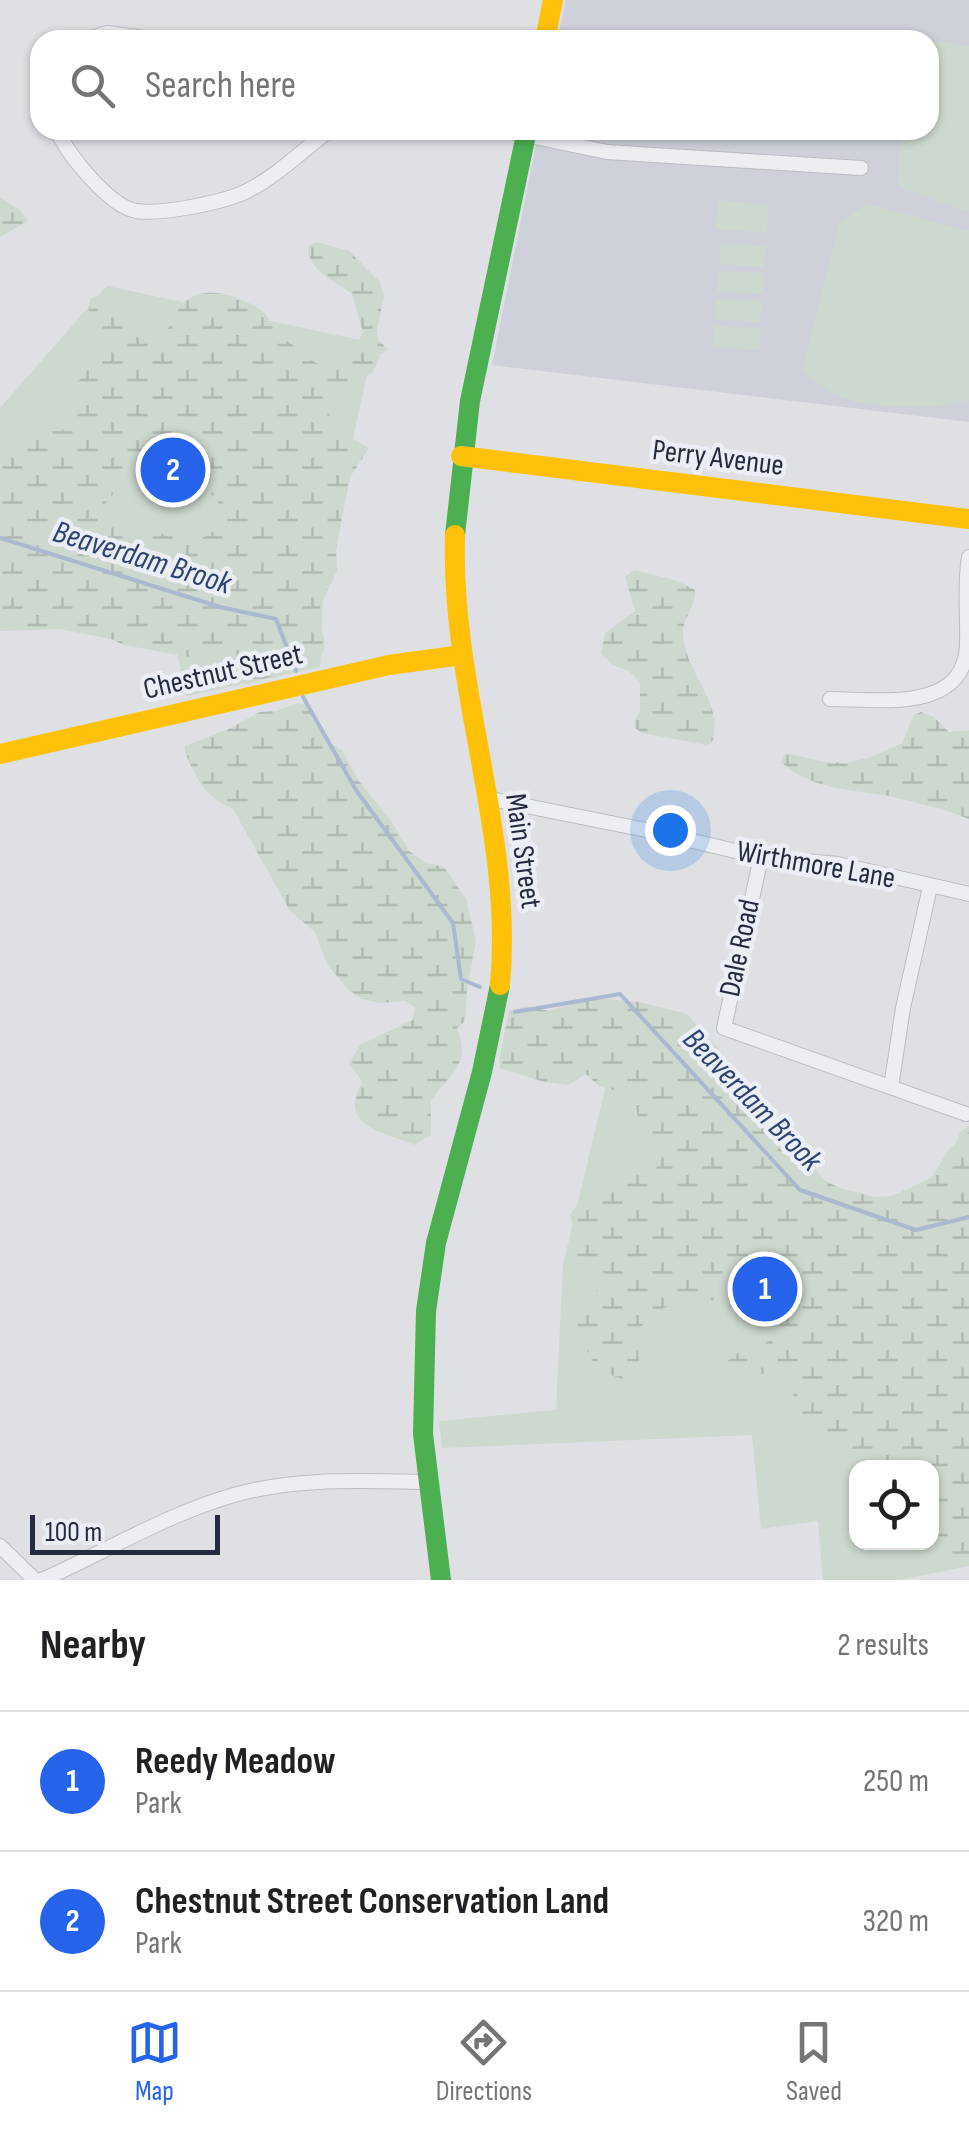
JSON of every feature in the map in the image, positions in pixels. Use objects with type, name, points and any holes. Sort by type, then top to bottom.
[{"type":"street","points":[[547,30],[552,0]]},
{"type":"street","points":[[63,140],[81,168],[133,211],[212,203],[250,190],[305,140]]},
{"type":"street","name":"Main Street","points":[[441,1580],[427,1482],[423,1364],[429,1286],[443,1214],[482,1072],[502,973],[504,939],[502,886],[455,601],[453,541],[461,456],[524,140]]},
{"type":"street","points":[[552,140],[607,152],[860,168]]},
{"type":"street","name":"Perry Avenue","points":[[461,456],[969,519]]},
{"type":"street","points":[[830,699],[913,699],[930,696],[955,678],[967,648],[964,595],[969,557]]},
{"type":"street","name":"Chestnut Street","points":[[0,754],[389,664],[462,655]]},
{"type":"street","name":"Wirthmore Lane","points":[[486,798],[761,857],[838,864],[969,894]]},
{"type":"street","name":"Dale Road","points":[[761,857],[724,1028],[846,1074],[891,1086]]},
{"type":"street","points":[[930,887],[891,1086],[966,1114]]},
{"type":"street","points":[[0,1546],[38,1580],[179,1515],[234,1495],[306,1483],[427,1482]]},
{"type":"shaded area","points":[[566,0],[969,0],[969,422],[492,365],[537,140],[939,140],[939,30],[559,30]]},
{"type":"green space","points":[[939,41],[969,46],[969,212],[898,186],[900,140],[939,140]]},
{"type":"green space","points":[[0,197],[20,210],[28,221],[0,237]]},
{"type":"green space","points":[[718,200],[769,205],[767,233],[716,229]]},
{"type":"green space","points":[[867,204],[969,231],[969,400],[921,407],[865,403],[835,394],[802,372],[840,222]]},
{"type":"green space","points":[[317,242],[349,251],[380,282],[384,296],[378,339],[388,350],[381,354],[373,372],[347,388],[329,413],[332,427],[369,448],[350,477],[336,549],[337,570],[317,614],[325,642],[317,663],[246,684],[200,659],[124,645],[111,639],[60,629],[0,631],[0,456],[28,433],[61,431],[69,425],[74,387],[102,352],[90,318],[91,298],[106,298],[131,332],[155,342],[191,298],[208,293],[234,297],[264,313],[279,334],[307,357],[325,367],[334,367],[348,357],[363,332],[352,294],[316,268],[309,245]],"holes":[[[144,451],[215,498],[220,510],[218,529],[197,541],[105,522],[100,510],[113,494],[114,470],[132,467]]]},
{"type":"green space","points":[[721,243],[766,246],[764,267],[719,264]]},
{"type":"green space","points":[[719,271],[764,273],[763,294],[717,291]]},
{"type":"green space","points":[[107,286],[374,343],[324,569],[320,667],[187,696],[161,585],[0,533],[0,408]]},
{"type":"green space","points":[[717,299],[762,301],[760,322],[715,319]]},
{"type":"green space","points":[[715,326],[760,329],[759,350],[713,347]]},
{"type":"green space","points":[[634,570],[675,580],[695,590],[683,635],[685,649],[713,714],[715,728],[712,742],[707,745],[642,733],[635,728],[640,712],[640,682],[601,654],[605,633],[635,611],[625,577]]},
{"type":"green space","points":[[298,703],[310,706],[328,742],[342,750],[358,780],[392,822],[409,851],[426,863],[444,867],[466,899],[476,941],[465,1021],[457,1028],[462,1052],[456,1069],[431,1101],[431,1135],[414,1145],[361,1120],[355,1104],[362,1081],[349,1063],[360,1045],[413,1020],[415,1007],[405,1001],[380,1003],[362,999],[350,991],[328,966],[315,932],[290,911],[233,809],[203,786],[185,751],[185,746],[260,712]]},
{"type":"green space","points":[[921,712],[934,717],[949,732],[969,730],[969,819],[893,797],[820,784],[781,762],[785,753],[846,763],[872,757],[902,743],[914,715]]},
{"type":"green space","points":[[595,998],[639,1002],[687,1014],[824,1180],[840,1188],[874,1197],[892,1196],[931,1178],[950,1148],[969,1132],[969,1561],[949,1561],[932,1550],[939,1550],[939,1460],[865,1460],[829,1433],[788,1414],[794,1397],[791,1377],[722,1371],[722,1365],[738,1353],[764,1345],[784,1319],[780,1313],[723,1301],[680,1303],[661,1309],[647,1320],[637,1341],[639,1375],[628,1381],[595,1366],[574,1323],[605,1273],[569,1267],[577,1238],[570,1215],[600,1186],[616,1178],[647,1174],[658,1163],[640,1133],[635,1097],[599,1086],[586,1074],[569,1085],[544,1082],[500,1068],[509,1011],[525,1006],[549,1011]]},
{"type":"green space","points":[[625,1005],[775,1157],[926,1232],[960,1132],[969,1126],[969,1566],[899,1580],[823,1580],[818,1521],[761,1529],[752,1435],[442,1448],[439,1421],[556,1410],[563,1265]]},
{"type":"waterway","name":"Beaverdam Brook","points":[[0,538],[220,607],[276,619],[296,671]]},
{"type":"waterway","name":"Beaverdam Brook","points":[[303,697],[356,790],[453,923],[461,979],[480,987]]},
{"type":"waterway","name":"Beaverdam Brook","points":[[515,1012],[620,994],[800,1190],[916,1230],[969,1217]]},
{"type":"traffic: fast","points":[[455,535],[470,401],[525,140]]},
{"type":"traffic: fast","points":[[441,1580],[423,1434],[426,1311],[436,1243],[482,1072],[500,985]]},
{"type":"traffic: slow","points":[[547,30],[553,0]]},
{"type":"traffic: slow","points":[[461,456],[969,519]]},
{"type":"traffic: slow","points":[[455,535],[462,648],[498,872],[502,928],[500,985]]},
{"type":"traffic: slow","points":[[0,754],[389,665],[462,655]]},
{"type":"place","name":"Chestnut Street Conservation Land","points":[[173,470]]},
{"type":"place","name":"Reedy Meadow","points":[[765,1289]]}]
